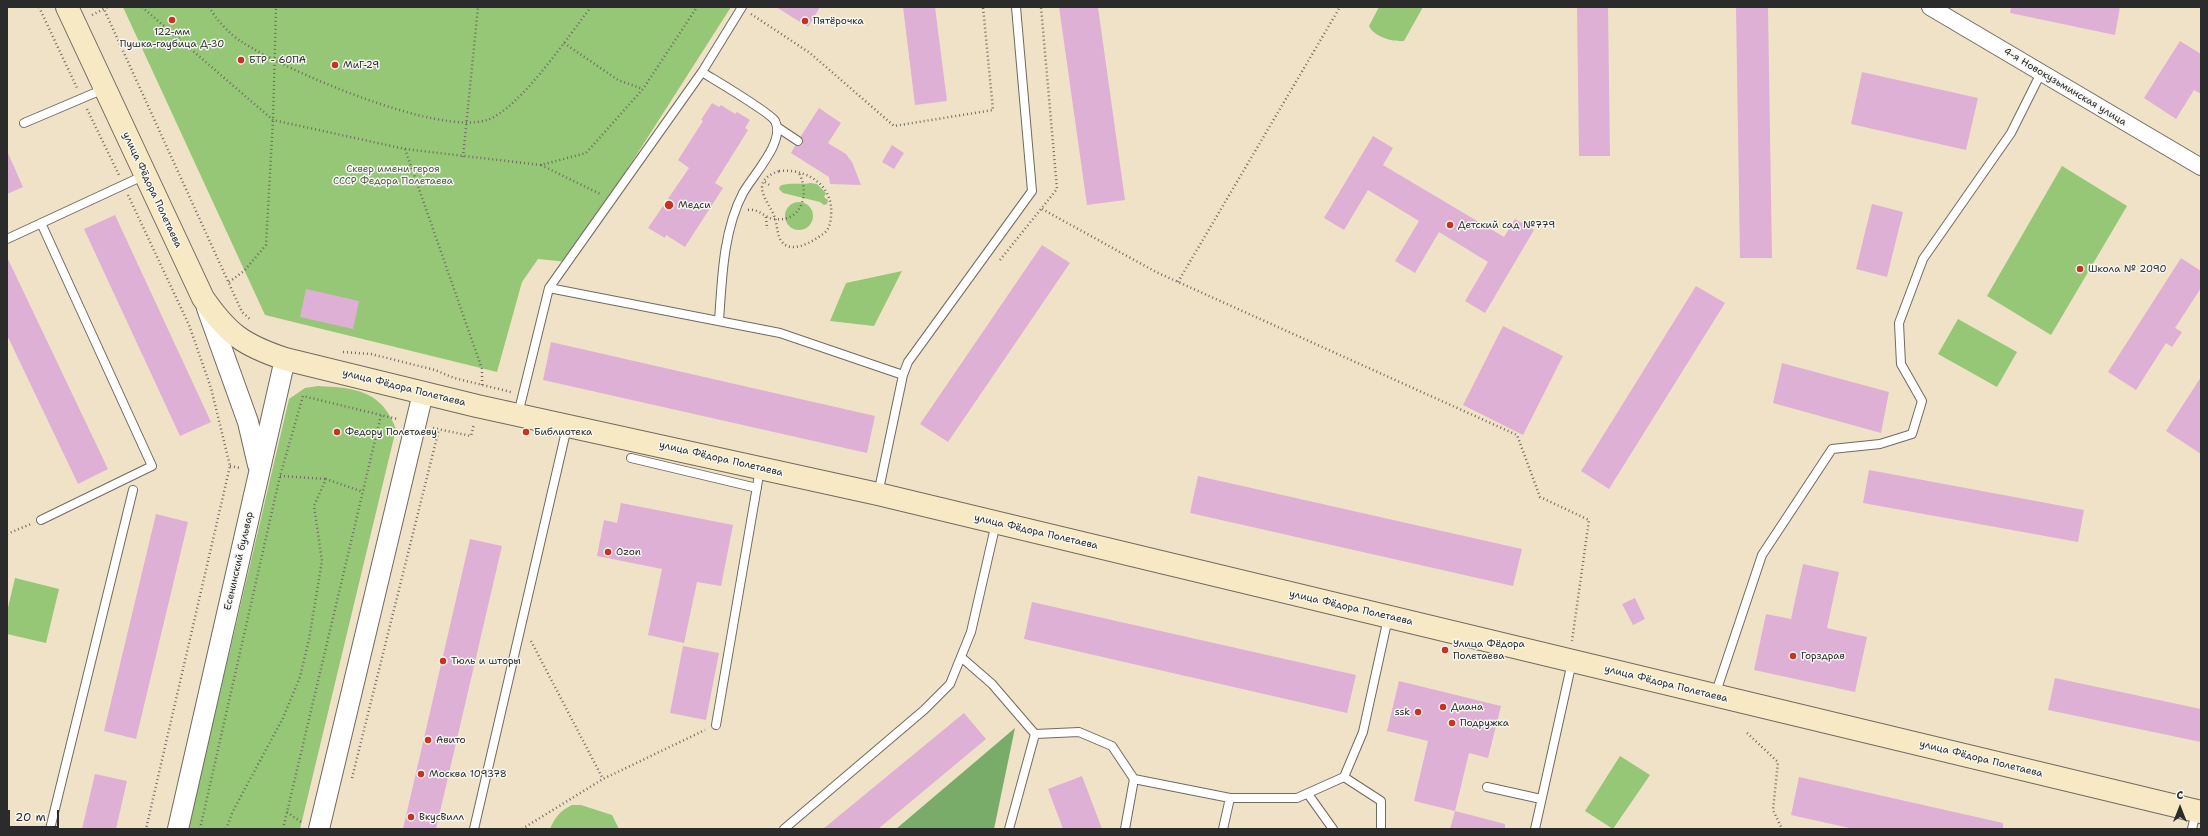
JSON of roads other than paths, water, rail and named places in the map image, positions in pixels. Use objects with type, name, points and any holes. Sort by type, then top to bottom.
[{"type":"main road","name":"улица Фёдора Полетаева","points":[[67,7],[203,298],[220,323],[240,340],[261,351],[285,359],[477,406],[520,404],[568,425],[758,478],[878,494],[1388,617],[1575,648],[1715,695],[2196,817]]},
{"type":"street","name":"4-я Новокузьминская улица","points":[[1930,7],[1949,12],[2041,73],[2201,168]]},
{"type":"street","name":"Есенинский бульвар","points":[[178,829],[259,471],[248,422],[203,298]]},
{"type":"street","points":[[259,471],[285,359]]},
{"type":"street","points":[[312,827],[423,393]]},
{"type":"lane","points":[[878,494],[903,375],[908,362],[1032,191],[1016,7]]},
{"type":"lane","points":[[520,404],[549,288],[702,72],[742,8]]},
{"type":"lane","points":[[702,72],[773,117],[777,127],[775,143],[744,192],[736,212],[724,260],[719,321]]},
{"type":"lane","points":[[1715,695],[1762,555],[1832,449],[1880,444],[1912,434],[1922,401],[1901,364],[1899,323],[1923,259],[2012,133],[2041,73]]},
{"type":"lane","points":[[24,123],[104,89]]},
{"type":"lane","points":[[777,127],[798,141]]},
{"type":"lane","points":[[7,239],[146,175]]},
{"type":"lane","points":[[41,223],[152,466],[41,520]]},
{"type":"lane","points":[[549,288],[780,333],[903,375]]},
{"type":"lane","points":[[474,829],[568,425]]},
{"type":"lane","points":[[631,458],[758,478],[716,725]]},
{"type":"lane","points":[[50,829],[133,490]]},
{"type":"lane","points":[[784,829],[924,710],[950,684],[971,632],[996,523]]},
{"type":"lane","points":[[1134,779],[1230,798],[1297,798],[1344,777],[1363,732],[1388,617]]},
{"type":"lane","points":[[1535,829],[1575,648]]},
{"type":"lane","points":[[961,657],[992,684],[1035,734]]},
{"type":"lane","points":[[1035,734],[1079,732],[1112,746],[1134,779],[1125,829]]},
{"type":"lane","points":[[1009,829],[1035,734]]},
{"type":"lane","points":[[1344,777],[1381,801],[1381,829]]},
{"type":"lane","points":[[1487,787],[1541,799]]},
{"type":"lane","points":[[1308,794],[1333,829]]},
{"type":"lane","points":[[1223,829],[1230,798]]},
{"type":"place","name":"122-мм Пушка-гаубица Д-30","points":[[172,20]]},
{"type":"place","name":"Пятёрочка","points":[[805,21]]},
{"type":"place","name":"БТР - 60ПА","points":[[241,60]]},
{"type":"place","name":"МиГ-29","points":[[335,65]]},
{"type":"place","name":"Медси","points":[[669,205]]},
{"type":"place","name":"Детский сад №779","points":[[1450,225]]},
{"type":"place","name":"Школа № 2090","points":[[2080,269]]},
{"type":"place","name":"Федору Полетаеву","points":[[337,432]]},
{"type":"place","name":"Библиотека","points":[[526,432]]},
{"type":"place","name":"Ozon","points":[[608,552]]},
{"type":"place","name":"Улица Фёдора Полетаева","points":[[1445,650]]},
{"type":"place","name":"Горздрав","points":[[1793,656]]},
{"type":"place","name":"Тюль и шторы","points":[[443,661]]},
{"type":"place","name":"Диана","points":[[1443,707]]},
{"type":"place","name":"ssk","points":[[1418,712]]},
{"type":"place","name":"Подружка","points":[[1452,723]]},
{"type":"place","name":"Авито","points":[[428,740]]},
{"type":"place","name":"Москва 109378","points":[[421,774]]},
{"type":"place","name":"ВкусВилл","points":[[411,817]]},
{"type":"park label","name":"Сквер имени героя СССР Федора Полетаева","points":[[393,174]]}]
